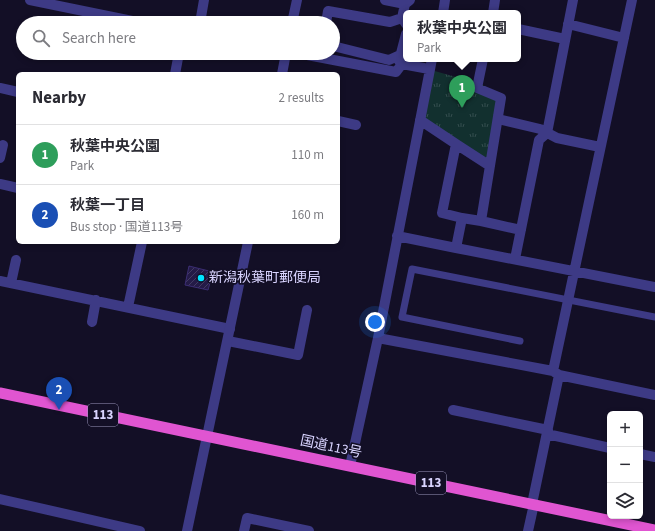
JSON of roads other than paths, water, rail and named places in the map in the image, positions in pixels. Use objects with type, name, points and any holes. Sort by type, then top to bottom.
[{"type":"highway","name":"国道113号","points":[[0,393],[655,530]]},
{"type":"street","points":[[30,0],[108,16]]},
{"type":"street","points":[[201,16],[204,0]]},
{"type":"street","points":[[294,16],[297,0]]},
{"type":"street","points":[[385,0],[408,2]]},
{"type":"street","points":[[443,10],[446,0]]},
{"type":"street","points":[[493,10],[495,0]]},
{"type":"street","points":[[515,259],[539,140],[547,133],[573,0]]},
{"type":"street","points":[[528,531],[548,432],[556,373],[574,272],[632,0]]},
{"type":"street","points":[[327,16],[328,11],[390,22],[403,21]]},
{"type":"street","points":[[568,24],[624,38]]},
{"type":"street","points":[[521,30],[565,39]]},
{"type":"street","points":[[396,72],[403,44]]},
{"type":"street","points":[[340,48],[389,60],[400,55]]},
{"type":"street","points":[[340,59],[396,72]]},
{"type":"street","points":[[174,72],[177,60]]},
{"type":"street","points":[[282,72],[285,60]]},
{"type":"street","points":[[481,221],[501,98],[477,88],[482,62]]},
{"type":"street","points":[[350,466],[378,338],[430,64],[402,64],[396,72]]},
{"type":"street","points":[[0,88],[16,92]]},
{"type":"street","points":[[498,119],[540,129],[557,138],[600,147]]},
{"type":"street","points":[[420,120],[490,166]]},
{"type":"street","points":[[340,121],[356,125]]},
{"type":"street","points":[[456,144],[442,213],[521,230]]},
{"type":"street","points":[[0,158],[3,145]]},
{"type":"street","points":[[0,184],[16,188]]},
{"type":"street","points":[[456,248],[462,218]]},
{"type":"street","points":[[397,236],[655,288]]},
{"type":"street","points":[[128,307],[142,244]]},
{"type":"street","points":[[187,531],[248,244]]},
{"type":"street","points":[[11,283],[16,260]]},
{"type":"street","points":[[0,280],[230,329]]},
{"type":"street","points":[[92,322],[96,300]]},
{"type":"street","points":[[228,341],[298,355],[307,310]]},
{"type":"street","points":[[378,338],[556,373],[655,395]]},
{"type":"street","points":[[453,410],[607,447]]},
{"type":"street","points":[[643,455],[655,458]]},
{"type":"street","points":[[0,499],[140,531]]},
{"type":"street","points":[[244,531],[246,518],[308,531]]},
{"type":"lane","points":[[520,341],[402,317],[412,269],[655,316]]},
{"type":"place","name":"秋葉中央公園","points":[[462,108]]},
{"type":"place","name":"新潟秋葉町郵便局","points":[[201,278]]},
{"type":"place","name":"秋葉一丁目","points":[[59,410]]}]
